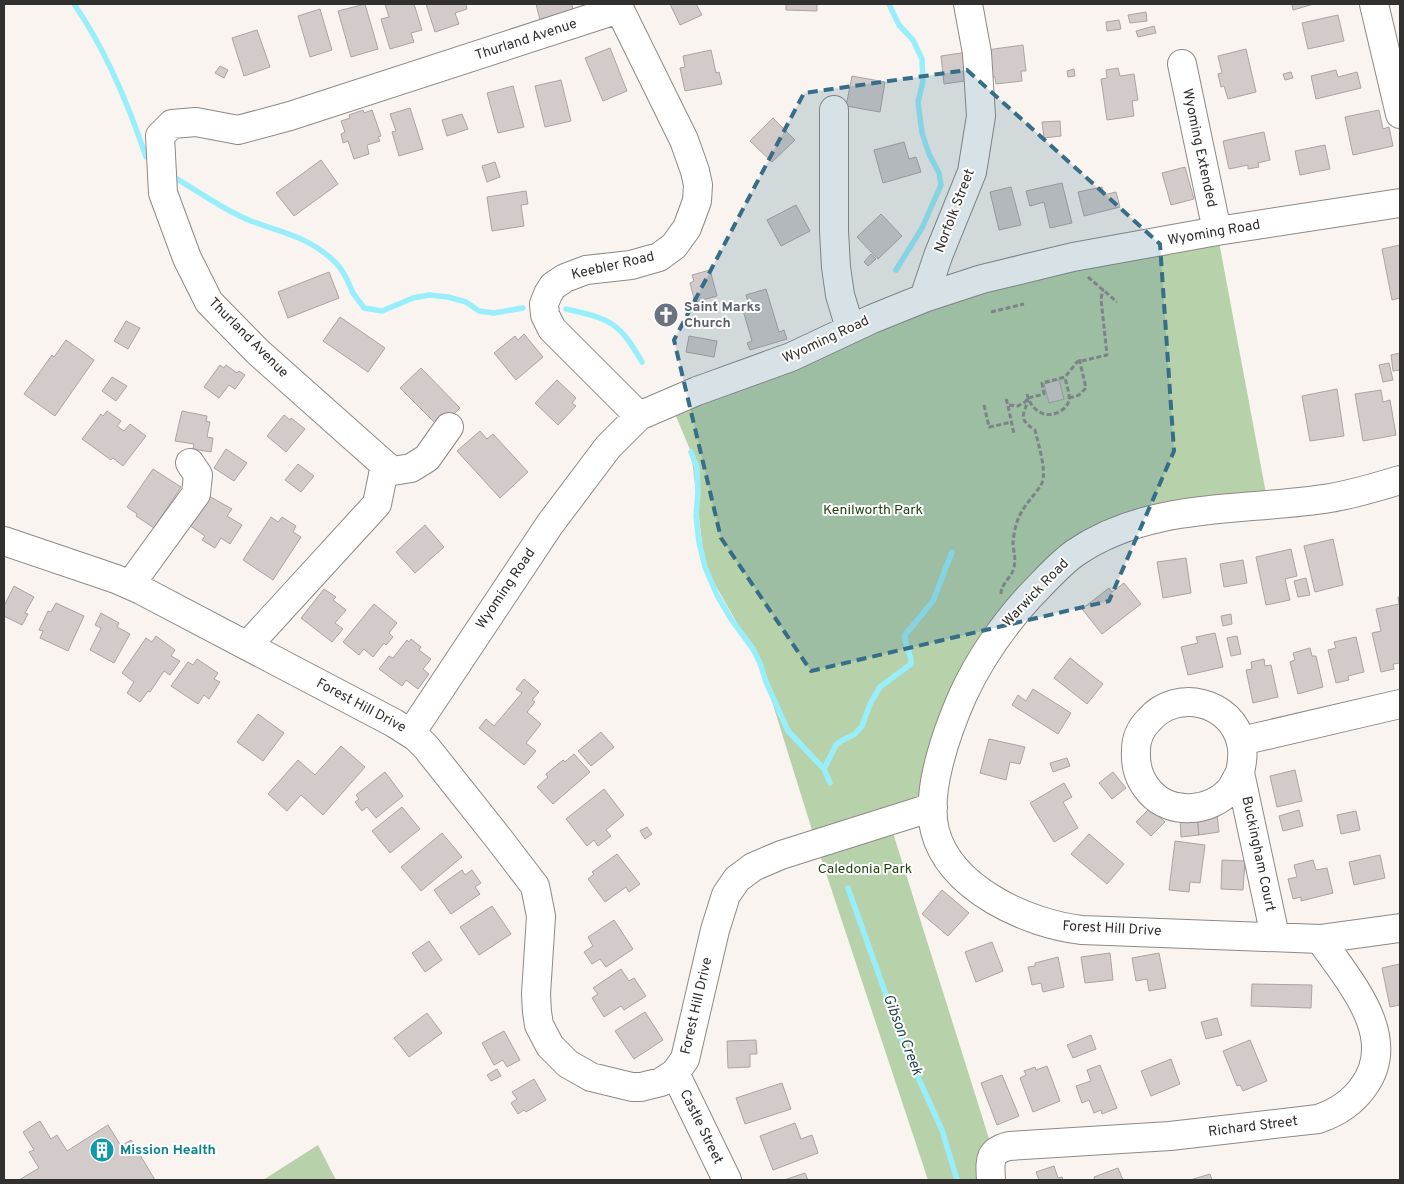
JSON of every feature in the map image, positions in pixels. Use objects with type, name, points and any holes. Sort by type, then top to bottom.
[{"type":"street","name":"Norfolk Street","points":[[924,298],[938,256],[972,172],[980,126],[977,52],[968,4]]},
{"type":"street","points":[[1374,4],[1400,114]]},
{"type":"street","name":"Keebler Road","points":[[618,6],[684,140],[698,185],[697,201],[687,228],[674,246],[659,257],[631,265],[586,270],[565,278],[553,286],[544,304],[545,315],[552,329],[639,416]]},
{"type":"street","name":"Thurland Avenue","points":[[385,465],[258,352],[209,302],[187,258],[163,193],[160,136],[172,124],[196,122],[238,130],[290,116],[618,6]]},
{"type":"street","name":"Wyoming Extended","points":[[1182,64],[1217,232]]},
{"type":"street","points":[[834,110],[834,232],[836,266],[840,295],[850,328]]},
{"type":"street","name":"Wyoming Road","points":[[411,733],[550,524],[608,447],[639,416],[697,391],[791,357],[850,328],[924,298],[982,279],[1073,257],[1400,203]]},
{"type":"street","points":[[248,646],[377,504],[385,465],[393,470],[411,468],[427,458],[449,427]]},
{"type":"street","points":[[130,585],[196,494],[198,475],[190,463]]},
{"type":"street","name":"Warwick Road","points":[[933,807],[937,774],[945,743],[955,713],[976,668],[1008,621],[1056,569],[1076,552],[1114,533],[1164,516],[1212,509],[1329,498],[1362,492],[1400,480]]},
{"type":"street","name":"Forest Hill Drive","points":[[4,541],[130,585],[411,733],[426,747],[500,839],[534,886],[541,916],[536,1007],[540,1025],[550,1046],[561,1059],[576,1070],[591,1077],[616,1084],[641,1088],[652,1086],[675,1073],[685,1058],[706,964],[723,904],[728,891],[737,879],[753,867],[781,855],[933,807],[933,822],[938,839],[954,866],[984,893],[1014,911],[1062,928],[1320,939],[1400,928]]},
{"type":"street","points":[[1187,701],[1205,703],[1221,711],[1234,724],[1241,741],[1243,757],[1240,773],[1231,788],[1218,800],[1201,807],[1183,808],[1166,804],[1151,793],[1141,779],[1135,762],[1136,744],[1142,727],[1154,714],[1170,704],[1187,701]]},
{"type":"street","points":[[1241,741],[1400,704]]},
{"type":"street","name":"Buckingham Court","points":[[1240,773],[1275,936]]},
{"type":"street","name":"Richard Street","points":[[990,1180],[990,1164],[993,1153],[1000,1148],[1009,1146],[1170,1136],[1318,1119],[1334,1114],[1358,1094],[1375,1068],[1375,1031],[1367,1010],[1320,939]]},
{"type":"street","name":"Castle Street","points":[[675,1073],[727,1180]]},
{"type":"path","points":[[1073,257],[1077,267],[1117,302]]},
{"type":"path","points":[[1027,396],[1044,394],[1042,383],[1065,377],[1079,360],[1107,355],[1100,299],[1103,289]]},
{"type":"path","points":[[990,312],[1024,304]]},
{"type":"path","points":[[1069,398],[1079,395],[1085,390],[1086,386],[1079,360]]},
{"type":"path","points":[[1027,396],[1034,409],[1040,413],[1052,414],[1067,406],[1069,398],[1065,377]]},
{"type":"path","points":[[1008,406],[1022,404],[1027,396]]},
{"type":"path","points":[[1001,588],[1013,571],[1016,555],[1013,544],[1017,521],[1028,500],[1042,482],[1042,464],[1035,430],[1024,422],[1022,418],[1027,396]]},
{"type":"path","points":[[1006,399],[1014,434]]},
{"type":"path","points":[[984,405],[990,427],[1012,422]]},
{"type":"highlighted area","points":[[967,70],[1160,244],[1174,451],[1109,601],[811,671],[721,538],[674,340],[804,93]]},
{"type":"green space","name":"Kenilworth Park","points":[[1217,231],[1268,504],[1093,543],[976,668],[933,807],[889,820],[1002,1180],[928,1180],[816,843],[760,663],[705,567],[691,452],[670,402],[893,310]]},
{"type":"green space","points":[[318,1145],[336,1180],[263,1180]]},
{"type":"building","points":[[365,4],[378,49],[351,57],[338,11]]},
{"type":"building","points":[[385,4],[414,4],[422,30],[411,33],[414,42],[390,49],[381,19],[389,17]]},
{"type":"building","points":[[426,4],[466,4],[467,9],[455,13],[459,24],[435,32]]},
{"type":"building","points":[[536,4],[575,4],[572,5],[573,10],[540,20]]},
{"type":"building","points":[[670,4],[696,4],[702,15],[680,25]]},
{"type":"building","points":[[786,4],[817,4],[817,11],[786,10]]},
{"type":"building","points":[[1292,4],[1314,4],[1293,10]]},
{"type":"building","points":[[320,9],[332,50],[310,57],[298,16]]},
{"type":"building","points":[[1146,12],[1147,21],[1130,23],[1128,15]]},
{"type":"building","points":[[1338,15],[1344,41],[1308,49],[1302,23]]},
{"type":"building","points":[[1119,20],[1121,29],[1107,31],[1106,22]]},
{"type":"building","points":[[1154,26],[1156,33],[1138,37],[1136,31]]},
{"type":"building","points":[[257,30],[270,67],[244,76],[232,38]]},
{"type":"building","points":[[1023,45],[1026,71],[1021,71],[1022,81],[996,84],[995,77],[991,77],[987,50]]},
{"type":"building","points":[[610,48],[627,91],[603,101],[585,58]]},
{"type":"building","points":[[1246,49],[1256,92],[1228,99],[1224,86],[1221,87],[1218,74],[1222,73],[1218,56]]},
{"type":"building","points":[[711,50],[716,73],[719,72],[722,84],[685,91],[680,68],[685,67],[683,56]]},
{"type":"building","points":[[968,52],[971,80],[944,84],[941,56]]},
{"type":"building","points":[[220,66],[228,70],[224,78],[215,73]]},
{"type":"building","points":[[1118,68],[1120,76],[1134,74],[1138,100],[1132,101],[1134,116],[1107,120],[1101,79],[1107,78],[1106,70]]},
{"type":"building","points":[[1074,69],[1075,76],[1068,77],[1067,71]]},
{"type":"building","points":[[1336,70],[1338,77],[1357,72],[1361,88],[1316,99],[1311,76]]},
{"type":"building","points":[[1291,72],[1293,78],[1285,80],[1283,74]]},
{"type":"building","points":[[852,76],[885,82],[880,112],[846,106]]},
{"type":"building","points":[[561,80],[571,121],[545,127],[535,86]]},
{"type":"building","points":[[513,86],[524,127],[498,133],[487,93]]},
{"type":"building","points":[[410,108],[423,149],[399,156],[392,132],[396,131],[390,114]]},
{"type":"building","points":[[363,110],[364,113],[372,110],[381,136],[378,137],[380,141],[367,145],[369,154],[354,159],[348,141],[343,143],[341,134],[345,132],[341,121],[350,118],[349,115]]},
{"type":"building","points":[[1379,110],[1383,129],[1389,127],[1393,146],[1353,155],[1345,117]]},
{"type":"building","points":[[462,114],[468,129],[447,136],[442,120]]},
{"type":"building","points":[[773,118],[795,140],[772,162],[750,141]]},
{"type":"building","points":[[1060,121],[1061,136],[1044,138],[1042,122]]},
{"type":"building","points":[[1264,132],[1270,160],[1258,163],[1259,167],[1248,169],[1248,165],[1229,169],[1223,141]]},
{"type":"building","points":[[904,142],[909,159],[916,157],[921,172],[883,183],[874,150]]},
{"type":"building","points":[[1325,145],[1330,169],[1300,175],[1295,151]]},
{"type":"building","points":[[321,160],[338,184],[294,216],[276,193]]},
{"type":"building","points":[[495,162],[500,177],[487,182],[482,166]]},
{"type":"building","points":[[1185,167],[1194,199],[1171,205],[1162,173]]},
{"type":"building","points":[[1062,183],[1072,223],[1050,228],[1044,202],[1030,206],[1026,191]]},
{"type":"building","points":[[1011,187],[1021,225],[999,230],[990,192]]},
{"type":"building","points":[[1102,187],[1104,195],[1116,192],[1120,207],[1084,216],[1078,192]]},
{"type":"building","points":[[526,191],[528,204],[521,205],[524,226],[492,231],[487,197]]},
{"type":"building","points":[[796,205],[810,231],[781,246],[767,220]]},
{"type":"building","points":[[881,214],[902,236],[878,259],[857,237]]},
{"type":"building","points":[[1400,245],[1400,298],[1392,300],[1382,249]]},
{"type":"building","points":[[871,254],[876,259],[868,266],[864,262]]},
{"type":"building","points":[[710,270],[717,296],[695,302],[690,283],[694,281],[692,275]]},
{"type":"building","points":[[329,272],[339,298],[288,318],[278,292]]},
{"type":"building","points":[[766,289],[779,332],[784,330],[787,339],[750,350],[747,343],[752,341],[742,307],[749,305],[746,295]]},
{"type":"building","points":[[340,317],[385,348],[368,372],[323,341]]},
{"type":"building","points":[[126,321],[140,328],[128,349],[114,341]]},
{"type":"building","points":[[524,334],[543,357],[516,380],[494,353],[515,336],[518,340]]},
{"type":"building","points":[[689,336],[717,341],[714,357],[686,352]]},
{"type":"building","points":[[66,340],[94,360],[55,416],[24,394],[52,355],[54,357]]},
{"type":"building","points":[[1400,353],[1400,370],[1393,371],[1391,355]]},
{"type":"building","points":[[1389,363],[1393,380],[1383,382],[1379,365]]},
{"type":"building","points":[[220,365],[224,368],[226,365],[237,373],[239,371],[245,375],[235,389],[229,385],[219,398],[204,387]]},
{"type":"building","points":[[421,368],[460,408],[440,428],[400,388]]},
{"type":"building","points":[[112,377],[127,386],[116,401],[102,391]]},
{"type":"building","points":[[557,380],[576,398],[572,403],[576,406],[558,425],[535,403]]},
{"type":"building","points":[[1059,380],[1064,399],[1049,403],[1044,384]]},
{"type":"building","points":[[1337,389],[1344,436],[1310,441],[1302,396]]},
{"type":"building","points":[[1381,390],[1383,402],[1390,400],[1396,435],[1363,441],[1355,394]]},
{"type":"building","points":[[107,411],[121,421],[117,426],[124,431],[130,424],[146,436],[123,466],[113,458],[111,460],[82,439],[101,414],[103,416]]},
{"type":"building","points":[[182,411],[207,416],[206,421],[210,422],[207,437],[213,438],[211,452],[193,449],[194,444],[175,441]]},
{"type":"building","points":[[284,415],[305,429],[286,452],[267,436]]},
{"type":"building","points":[[480,431],[487,439],[493,434],[528,472],[500,498],[457,451]]},
{"type":"building","points":[[226,449],[247,463],[234,481],[214,468]]},
{"type":"building","points":[[298,464],[314,476],[301,492],[285,480]]},
{"type":"building","points":[[153,469],[181,487],[154,528],[136,516],[137,514],[127,507]]},
{"type":"building","points":[[209,496],[232,509],[227,516],[242,525],[230,544],[221,538],[215,548],[202,540],[205,536],[189,525]]},
{"type":"building","points":[[271,517],[278,522],[282,517],[296,526],[293,532],[301,537],[273,580],[243,560]]},
{"type":"building","points":[[425,525],[444,547],[415,573],[396,552]]},
{"type":"building","points":[[1333,539],[1343,585],[1315,592],[1304,546]]},
{"type":"building","points":[[1291,549],[1297,576],[1285,579],[1290,600],[1266,605],[1256,557]]},
{"type":"building","points":[[1186,558],[1191,593],[1163,598],[1157,562]]},
{"type":"building","points":[[1243,560],[1247,583],[1224,587],[1220,564]]},
{"type":"building","points":[[1306,578],[1310,595],[1298,597],[1294,581]]},
{"type":"building","points":[[1124,583],[1141,604],[1102,634],[1082,609],[1109,588],[1112,592]]},
{"type":"building","points":[[14,586],[34,597],[25,613],[28,614],[22,625],[4,616],[4,606]]},
{"type":"building","points":[[324,589],[336,597],[333,600],[346,610],[335,623],[343,629],[332,642],[301,618]]},
{"type":"building","points":[[1398,597],[1400,597],[1400,663],[1393,664],[1394,669],[1381,672],[1372,633],[1381,631],[1376,609],[1399,604]]},
{"type":"building","points":[[56,603],[84,616],[68,651],[40,638],[43,631],[39,630],[48,611],[51,612]]},
{"type":"building","points":[[374,604],[397,623],[389,633],[393,637],[386,645],[384,643],[373,657],[364,649],[359,655],[343,642]]},
{"type":"building","points":[[101,613],[119,623],[117,627],[130,634],[114,663],[90,650],[101,628],[95,625]]},
{"type":"building","points":[[1231,614],[1232,624],[1223,626],[1221,616]]},
{"type":"building","points":[[1215,633],[1223,667],[1188,675],[1181,647],[1198,643],[1196,637]]},
{"type":"building","points":[[156,636],[175,650],[171,656],[180,661],[170,675],[164,671],[150,692],[148,691],[140,702],[127,693],[134,682],[122,673],[146,638],[152,642]]},
{"type":"building","points":[[1237,636],[1241,654],[1231,656],[1227,638]]},
{"type":"building","points":[[1356,637],[1364,672],[1348,676],[1349,680],[1336,683],[1328,650],[1336,648],[1334,642]]},
{"type":"building","points":[[411,639],[421,647],[419,650],[431,659],[423,669],[429,674],[418,689],[406,680],[402,686],[379,669],[389,656],[393,658],[407,640],[409,642]]},
{"type":"building","points":[[1310,648],[1312,656],[1316,656],[1323,687],[1298,694],[1290,662],[1295,660],[1293,653]]},
{"type":"building","points":[[1070,658],[1103,684],[1087,704],[1054,678]]},
{"type":"building","points":[[197,659],[218,673],[214,679],[220,682],[209,699],[204,695],[198,704],[171,686],[188,662],[193,665]]},
{"type":"building","points":[[1264,659],[1265,666],[1271,665],[1278,697],[1253,703],[1246,670],[1252,669],[1251,662]]},
{"type":"building","points":[[524,679],[539,692],[532,700],[535,702],[527,712],[541,724],[526,743],[536,751],[524,765],[479,728],[486,719],[494,726],[522,693],[516,689]]},
{"type":"building","points":[[1033,689],[1071,713],[1058,734],[1012,705],[1018,695],[1026,701]]},
{"type":"building","points":[[258,714],[284,733],[263,761],[237,742]]},
{"type":"building","points":[[601,732],[614,747],[591,766],[578,751]]},
{"type":"building","points":[[989,739],[1025,747],[1020,764],[1010,762],[1006,780],[980,773]]},
{"type":"building","points":[[341,746],[365,767],[323,815],[301,795],[287,811],[268,794],[298,760],[315,775]]},
{"type":"building","points":[[574,754],[590,772],[553,804],[537,787],[548,777],[546,774],[563,760],[565,762]]},
{"type":"building","points":[[1067,758],[1070,766],[1053,772],[1050,763]]},
{"type":"building","points":[[1295,770],[1302,801],[1277,807],[1270,776]]},
{"type":"building","points":[[385,772],[403,796],[376,818],[367,807],[362,811],[355,802],[359,799],[356,795]]},
{"type":"building","points":[[1113,772],[1126,788],[1112,799],[1099,783]]},
{"type":"building","points":[[1064,783],[1072,797],[1063,802],[1078,828],[1054,842],[1030,803]]},
{"type":"building","points":[[604,789],[624,815],[606,830],[611,836],[598,846],[594,840],[587,846],[566,819]]},
{"type":"building","points":[[402,807],[420,829],[390,853],[372,831]]},
{"type":"building","points":[[1150,808],[1165,822],[1151,836],[1136,822]]},
{"type":"building","points":[[1299,810],[1303,826],[1283,831],[1279,816]]},
{"type":"building","points":[[1356,811],[1360,830],[1341,834],[1337,815]]},
{"type":"building","points":[[1217,814],[1219,832],[1199,835],[1197,817]]},
{"type":"building","points":[[1197,817],[1199,835],[1181,837],[1180,818]]},
{"type":"building","points":[[647,827],[652,834],[645,839],[640,831]]},
{"type":"building","points":[[442,833],[462,857],[421,891],[401,867]]},
{"type":"building","points":[[1089,834],[1124,864],[1107,884],[1071,854]]},
{"type":"building","points":[[1175,841],[1205,845],[1200,883],[1190,882],[1189,892],[1169,890]]},
{"type":"building","points":[[617,854],[640,884],[629,892],[626,887],[605,902],[588,879],[594,874],[592,872]]},
{"type":"building","points":[[1380,855],[1385,878],[1354,885],[1349,862]]},
{"type":"building","points":[[1222,860],[1245,861],[1243,890],[1221,889]]},
{"type":"building","points":[[1313,860],[1316,870],[1327,868],[1333,893],[1301,901],[1301,897],[1293,899],[1288,879],[1297,877],[1294,865]]},
{"type":"building","points":[[462,870],[465,875],[472,870],[481,883],[475,887],[480,894],[451,914],[434,890]]},
{"type":"building","points":[[942,890],[969,913],[948,936],[922,914]]},
{"type":"building","points":[[492,906],[511,934],[479,955],[460,927]]},
{"type":"building","points":[[614,920],[633,949],[606,967],[600,959],[592,964],[584,952],[593,946],[588,937]]},
{"type":"building","points":[[429,941],[442,960],[425,972],[412,953]]},
{"type":"building","points":[[992,942],[1003,971],[976,982],[965,952]]},
{"type":"building","points":[[1110,953],[1113,980],[1085,983],[1081,957]]},
{"type":"building","points":[[1159,953],[1166,988],[1149,991],[1147,979],[1136,981],[1132,958]]},
{"type":"building","points":[[1058,957],[1064,987],[1043,992],[1041,983],[1032,985],[1028,967],[1035,966],[1035,963]]},
{"type":"building","points":[[1400,964],[1400,1005],[1390,1007],[1382,968]]},
{"type":"building","points":[[621,969],[629,981],[634,978],[646,996],[624,1010],[621,1006],[604,1017],[592,998],[598,994],[593,988]]},
{"type":"building","points":[[1252,984],[1312,985],[1311,1008],[1251,1006]]},
{"type":"building","points":[[645,1012],[663,1040],[634,1059],[615,1031]]},
{"type":"building","points":[[427,1013],[442,1033],[409,1057],[394,1038]]},
{"type":"building","points":[[1217,1018],[1222,1035],[1206,1039],[1201,1022]]},
{"type":"building","points":[[504,1031],[520,1060],[507,1067],[503,1060],[494,1065],[482,1043]]},
{"type":"building","points":[[1091,1035],[1096,1049],[1073,1058],[1067,1045]]},
{"type":"building","points":[[756,1040],[757,1054],[750,1054],[750,1067],[728,1068],[727,1041]]},
{"type":"building","points":[[1250,1040],[1267,1081],[1243,1091],[1240,1085],[1237,1086],[1223,1051]]},
{"type":"building","points":[[1171,1059],[1180,1084],[1151,1096],[1141,1071]]},
{"type":"building","points":[[1100,1065],[1117,1108],[1102,1114],[1101,1110],[1094,1113],[1089,1100],[1082,1103],[1076,1086],[1091,1081],[1087,1070]]},
{"type":"building","points":[[1047,1066],[1060,1101],[1033,1112],[1020,1078],[1026,1075],[1024,1071],[1035,1067],[1036,1070]]},
{"type":"building","points":[[497,1069],[501,1076],[491,1081],[487,1075]]},
{"type":"building","points":[[1002,1075],[1019,1116],[997,1125],[981,1083]]},
{"type":"building","points":[[534,1079],[546,1100],[526,1112],[524,1110],[518,1114],[511,1103],[517,1099],[512,1092]]},
{"type":"building","points":[[782,1083],[791,1109],[745,1124],[736,1098]]},
{"type":"building","name":"Mission Health","points":[[40,1121],[51,1139],[57,1135],[67,1151],[108,1125],[121,1146],[131,1140],[155,1180],[19,1180],[39,1168],[29,1152],[34,1150],[23,1132]]},
{"type":"building","points":[[795,1123],[801,1139],[812,1135],[818,1153],[773,1170],[760,1136]]},
{"type":"building","points":[[1054,1166],[1058,1178],[1062,1177],[1063,1180],[1039,1180],[1036,1172]]},
{"type":"building","points":[[1118,1168],[1123,1180],[1095,1180],[1094,1177]]},
{"type":"building","points":[[805,1173],[808,1180],[784,1180]]},
{"type":"building","points":[[1210,1174],[1212,1180],[1190,1180]]},
{"type":"waterway","points":[[74,4],[106,58],[132,117],[146,157]]},
{"type":"waterway","points":[[889,4],[899,25],[913,40],[922,59],[923,81],[918,102],[922,133],[929,154],[939,173],[941,185],[922,228],[896,270]]},
{"type":"waterway","points":[[177,179],[241,217],[296,237],[316,247],[339,266],[353,293],[364,308],[382,311],[413,298],[429,295],[448,297],[466,302],[479,311],[494,313],[523,308]]},
{"type":"waterway","points":[[566,309],[594,316],[612,324],[627,338],[642,362]]},
{"type":"waterway","points":[[691,452],[697,468],[698,493],[696,516],[699,542],[705,567],[717,595],[731,619],[753,649],[788,731],[824,769],[830,783]]},
{"type":"waterway","points":[[824,769],[836,745],[855,734],[862,726],[870,704],[880,687],[911,664],[905,635],[933,601],[952,552]]},
{"type":"waterway","name":"Gibson Creek","points":[[848,888],[906,1051],[942,1130],[957,1180]]},
{"type":"place","name":"Saint Marks Church","points":[[666,315]]},
{"type":"place","name":"Mission Health","points":[[102,1150]]},
{"type":"park label","name":"Caledonia Park","points":[[865,869]]}]
